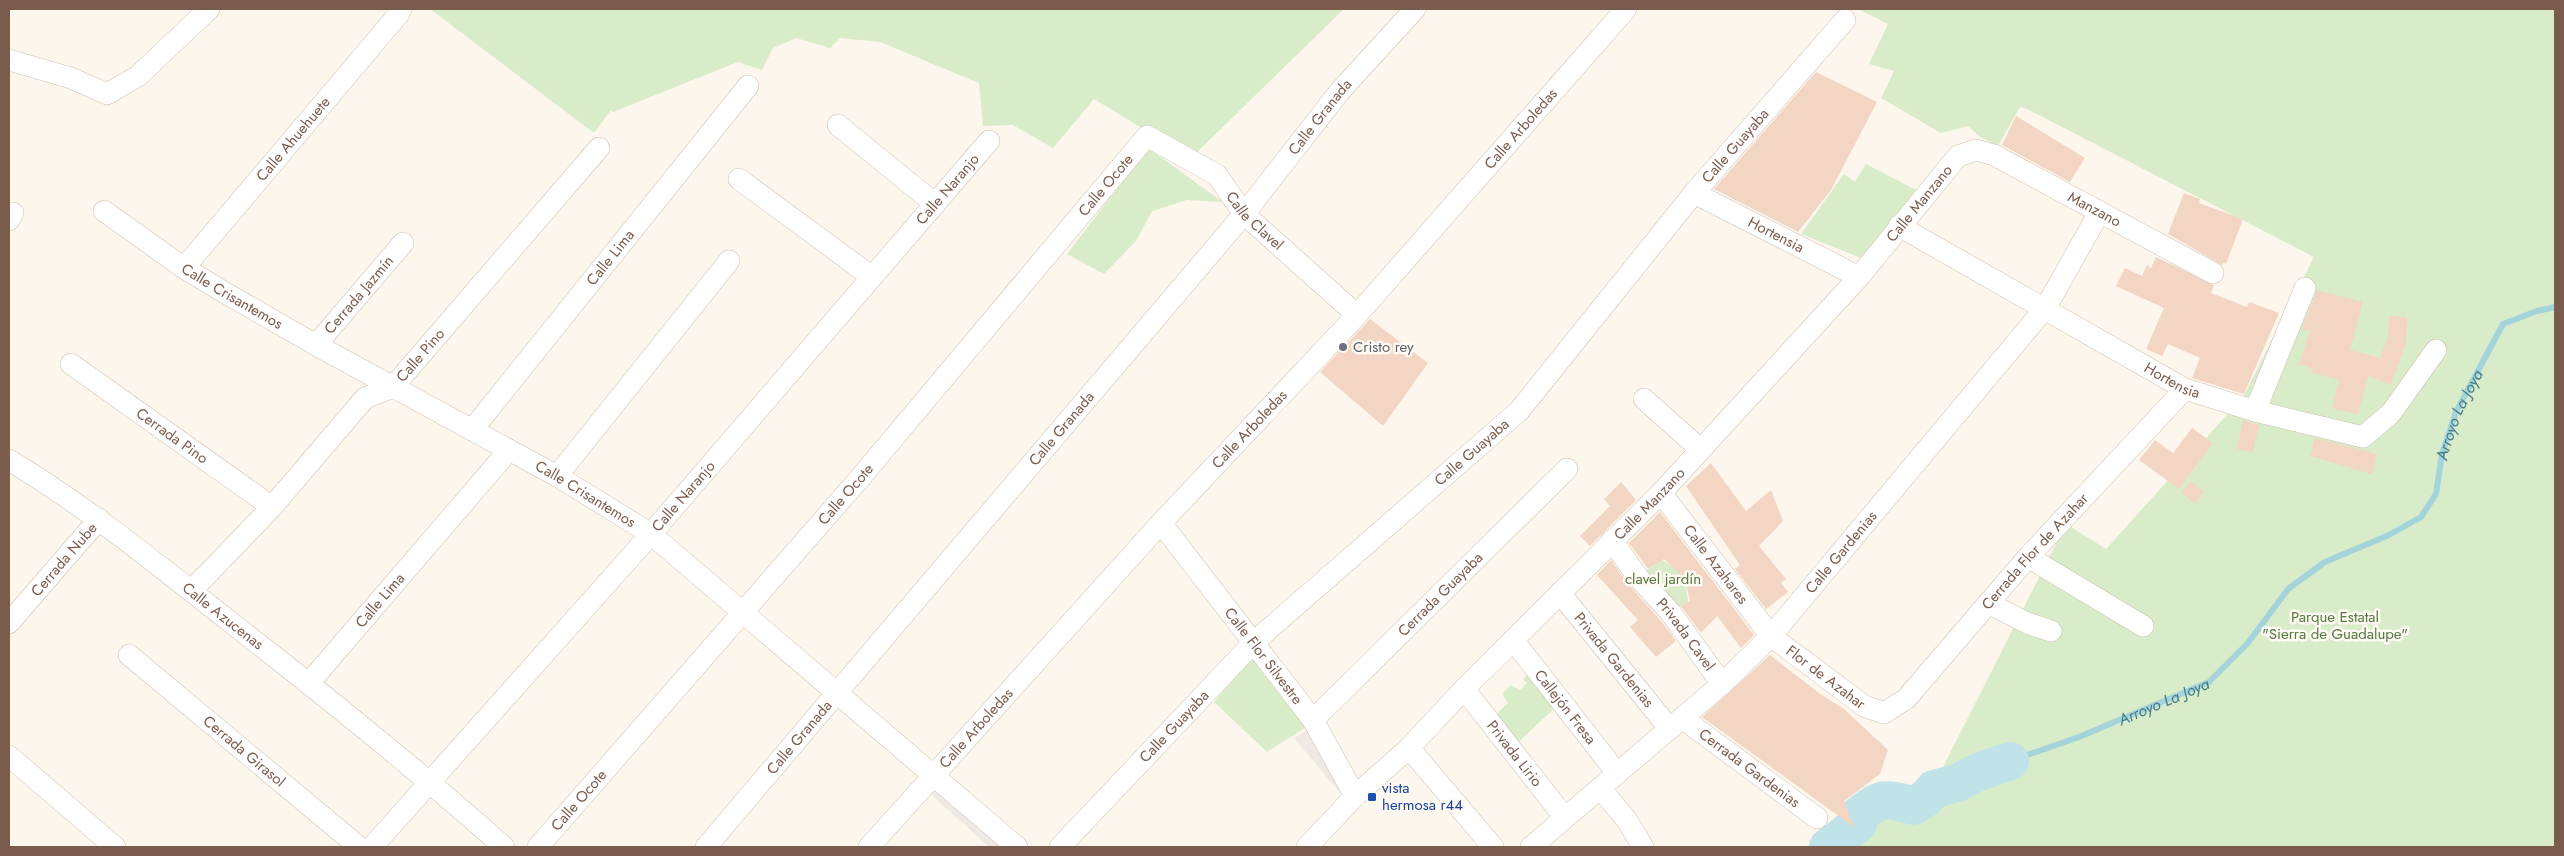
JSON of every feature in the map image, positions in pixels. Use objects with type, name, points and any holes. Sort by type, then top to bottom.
[{"type":"street","points":[[9,60],[71,78],[107,94],[138,76],[210,9]]},
{"type":"street","name":"Calle Ahuehuete","points":[[184,268],[398,15],[401,9]]},
{"type":"street","name":"Calle Granada","points":[[706,847],[1244,214],[1340,91],[1415,9]]},
{"type":"street","name":"Calle Arboledas","points":[[869,847],[1161,523],[1358,314],[1626,9]]},
{"type":"street","name":"Calle Guayaba","points":[[1060,847],[1254,642],[1519,412],[1694,194],[1845,20]]},
{"type":"street","name":"Calle Lima","points":[[472,430],[748,86]]},
{"type":"street","points":[[838,125],[935,204]]},
{"type":"street","name":"Calle Clavel","points":[[1147,136],[1217,175],[1244,214],[1358,314]]},
{"type":"street","name":"Calle Ocote","points":[[538,847],[866,470],[1147,136]]},
{"type":"street","name":"Calle Naranjo","points":[[372,847],[651,534],[989,141]]},
{"type":"street","name":"Calle Pino","points":[[191,591],[272,507],[365,398],[393,387],[599,148]]},
{"type":"street","name":"Manzano","points":[[1976,150],[1994,155],[2213,273]]},
{"type":"street","name":"Calle Manzano","points":[[1307,847],[1355,796],[1409,748],[1512,640],[1661,493],[1859,278],[1899,226],[1958,156],[1976,150]]},
{"type":"street","points":[[739,179],[872,277]]},
{"type":"street","name":"Hortensia","points":[[1694,194],[1859,278]]},
{"type":"street","name":"Calle Crisantemos","points":[[104,211],[184,268],[316,346],[557,476],[651,534],[1017,847]]},
{"type":"street","name":"Calle Gardenias","points":[[1531,847],[1722,684],[1771,636],[2046,307],[2099,213]]},
{"type":"street","name":"Hortensia","points":[[1899,226],[2046,307],[2185,389],[2255,410],[2363,438],[2391,413],[2436,350]]},
{"type":"street","name":"Cerrada Jazmín","points":[[316,346],[403,243]]},
{"type":"street","points":[[557,476],[729,261]]},
{"type":"street","points":[[2255,410],[2305,288]]},
{"type":"street","name":"Cerrada Pino","points":[[71,364],[272,507]]},
{"type":"street","name":"Cerrada Flor de Azahar","points":[[1884,713],[1906,699],[2028,557],[2185,389]]},
{"type":"street","points":[[1644,399],[1700,449]]},
{"type":"street","name":"Calle Lima","points":[[309,683],[509,450]]},
{"type":"street","name":"Calle Azucenas","points":[[9,460],[99,519],[309,683],[430,781],[504,847]]},
{"type":"street","name":"Cerrada Guayaba","points":[[1313,720],[1567,469]]},
{"type":"street","name":"Calle Azahares","points":[[1661,493],[1771,636]]},
{"type":"street","name":"Cerrada Nube","points":[[9,624],[99,519]]},
{"type":"street","name":"Calle Flor Silvestre","points":[[1161,523],[1313,720],[1355,796]]},
{"type":"street","name":"Privada Cavel","points":[[1612,540],[1637,576],[1671,613],[1722,684]]},
{"type":"street","points":[[2028,557],[2143,626]]},
{"type":"street","name":"Privada Gardenias","points":[[1560,593],[1676,723]]},
{"type":"street","points":[[1988,603],[2027,623],[2051,631]]},
{"type":"street","name":"Flor de Azahar","points":[[1771,636],[1864,706],[1884,713]]},
{"type":"street","name":"Callejón Fresa","points":[[1512,640],[1617,774]]},
{"type":"street","name":"Cerrada Girasol","points":[[129,656],[359,847]]},
{"type":"street","name":"Privada Lirio","points":[[1464,689],[1565,818]]},
{"type":"street","name":"Cerrada Gardenias","points":[[1676,723],[1817,818]]},
{"type":"street","points":[[1409,748],[1493,847]]},
{"type":"street","points":[[9,756],[115,847]]},
{"type":"street","points":[[1600,788],[1626,819],[1643,847]]},
{"type":"shaded area","points":[[1312,727],[1348,790],[1339,792],[1294,738]]},
{"type":"shaded area","points":[[934,780],[1012,847],[989,847],[927,791]]},
{"type":"green space","points":[[430,9],[1344,9],[1191,158],[1094,99],[1053,148],[1013,125],[983,126],[979,83],[880,42],[840,38],[830,48],[796,38],[773,48],[762,70],[738,62],[613,112],[611,110],[594,133]]},
{"type":"green space","name":"Parque Estatal \"Sierra de Guadalupe\"","points":[[1858,9],[2555,9],[2555,847],[1844,847],[1940,773],[2066,524],[2106,549],[2243,397],[2314,257],[2027,109],[2020,107],[1998,146],[1980,137],[1968,126],[1941,133],[1881,98],[1894,71],[1869,64],[1888,24]]},
{"type":"green space","points":[[1148,148],[1223,202],[1187,200],[1152,211],[1136,241],[1104,274],[1067,254]]},
{"type":"green space","points":[[1866,164],[1916,190],[1861,258],[1801,234],[1844,174],[1855,182]]},
{"type":"green space","name":"clavel jardín","points":[[1662,560],[1675,568],[1689,582],[1686,585],[1688,602],[1676,609],[1640,575]]},
{"type":"green space","points":[[1255,654],[1311,724],[1267,752],[1214,702]]},
{"type":"green space","points":[[1529,674],[1561,702],[1513,747],[1491,719],[1508,703],[1502,694],[1511,685],[1520,690],[1527,683],[1523,679]]},
{"type":"building","points":[[1816,72],[1877,102],[1831,190],[1798,232],[1714,189]]},
{"type":"building","points":[[2016,116],[2085,158],[2070,182],[2002,145]]},
{"type":"building","points":[[2184,193],[2200,199],[2199,203],[2243,219],[2226,264],[2223,262],[2222,265],[2168,234]]},
{"type":"building","points":[[2156,257],[2214,285],[2211,293],[2247,307],[2249,302],[2279,313],[2244,394],[2192,378],[2200,358],[2168,344],[2162,356],[2146,349],[2164,308],[2116,286],[2125,268],[2142,276],[2147,265],[2151,268]]},
{"type":"building","points":[[2317,290],[2363,302],[2350,350],[2380,358],[2388,338],[2389,316],[2407,317],[2406,343],[2391,385],[2368,376],[2358,414],[2332,408],[2339,380],[2311,372],[2312,368],[2299,364],[2310,331],[2302,329]]},
{"type":"building","name":"Cristo rey","points":[[1370,319],[1428,363],[1383,426],[1320,372]]},
{"type":"building","points":[[2243,420],[2259,425],[2253,452],[2237,449]]},
{"type":"building","points":[[2192,428],[2213,443],[2179,489],[2139,460],[2155,440],[2173,453]]},
{"type":"building","points":[[2315,438],[2377,454],[2372,474],[2310,456]]},
{"type":"building","points":[[1711,463],[1746,511],[1771,490],[1783,521],[1759,546],[1786,579],[1781,583],[1788,592],[1766,609],[1735,569],[1740,565],[1686,486]]},
{"type":"building","points":[[2190,481],[2204,491],[2195,504],[2181,493]]},
{"type":"building","points":[[1621,482],[1636,500],[1590,546],[1580,536],[1610,506],[1604,499]]},
{"type":"building","points":[[1660,512],[1754,635],[1741,648],[1717,616],[1701,633],[1681,606],[1690,601],[1685,579],[1664,559],[1648,569],[1629,543]]},
{"type":"building","points":[[1611,560],[1628,584],[1676,641],[1656,657],[1630,627],[1638,620],[1597,575]]},
{"type":"building","points":[[1770,655],[1819,693],[1844,709],[1888,750],[1880,774],[1844,801],[1854,827],[1702,717]]},
{"type":"waterway","name":"Arroyo La Joya","points":[[2010,761],[2079,737],[2209,682],[2248,643],[2288,589],[2325,562],[2389,535],[2421,517],[2436,494],[2442,454],[2456,412],[2503,324],[2537,311],[2555,307]]},
{"type":"waterway","name":"Arroyo La Joya","points":[[1828,847],[1858,824],[1860,814],[1880,801],[1891,800],[1914,806],[1926,798],[1934,789],[1957,783],[1976,773],[2010,761]]},
{"type":"place","name":"Cristo rey","points":[[1343,347]]},
{"type":"place","name":"vista hermosa r44","points":[[1372,797]]}]
